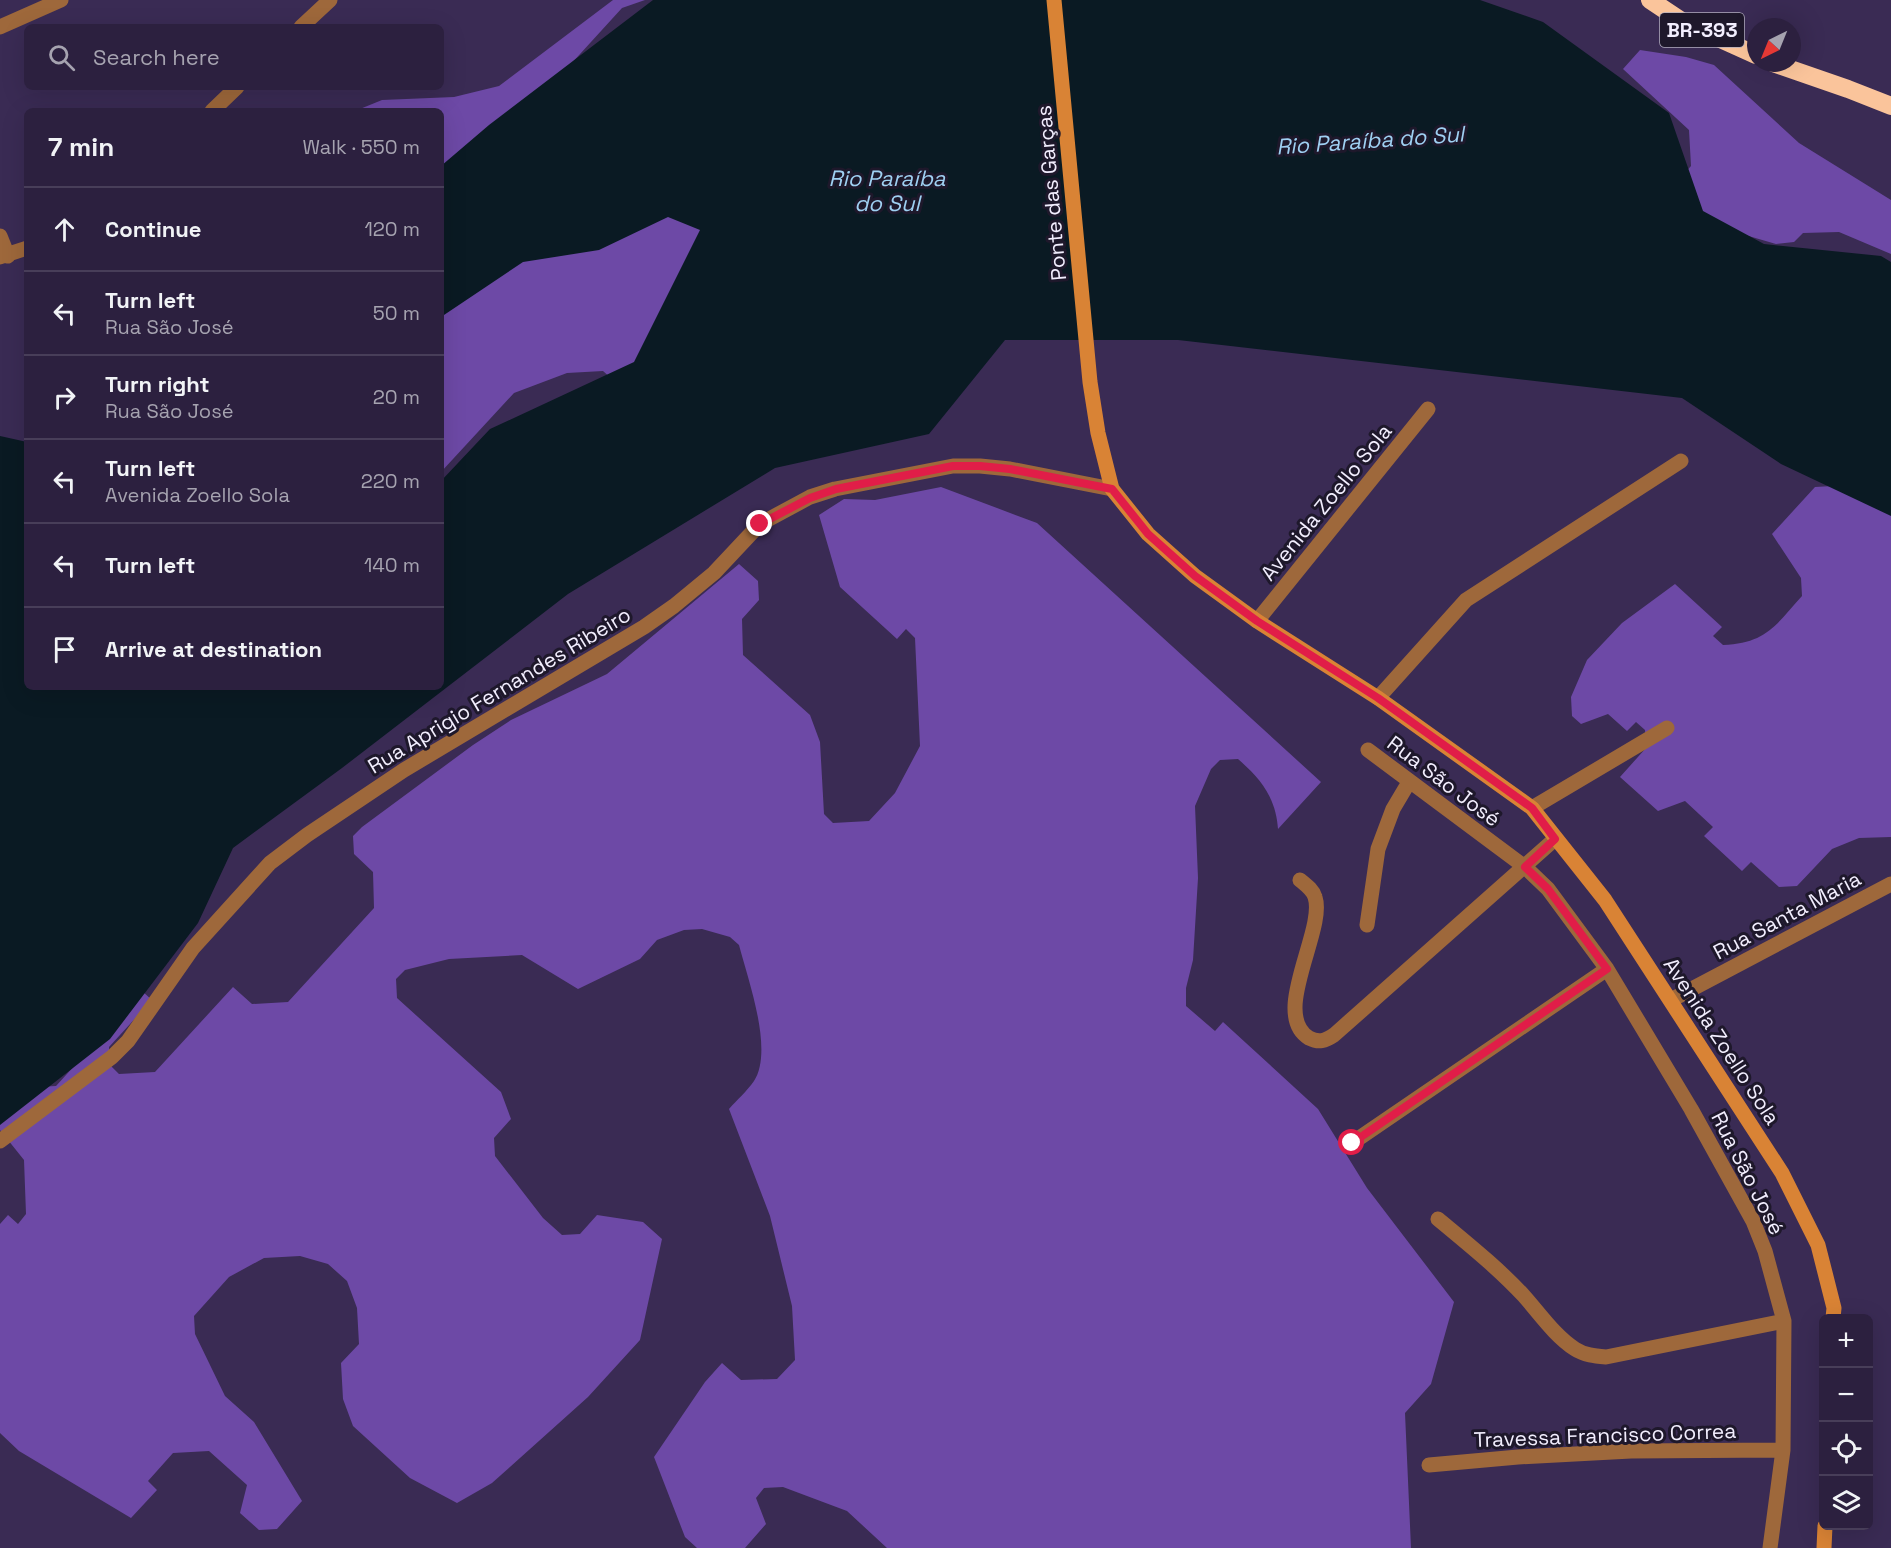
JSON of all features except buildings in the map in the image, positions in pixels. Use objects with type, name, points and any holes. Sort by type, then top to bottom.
[{"type":"highway","name":"BR-393","points":[[1650,0],[1683,21],[1747,51]]},
{"type":"highway","points":[[1799,72],[1891,106]]},
{"type":"main road","name":"Ponte das Garças","points":[[1054,0],[1090,382]]},
{"type":"main road","name":"Avenida Zoello Sola","points":[[1090,382],[1098,433],[1112,489],[1148,534],[1195,576],[1257,621],[1378,698],[1532,808],[1605,900],[1782,1173],[1818,1245],[1834,1308],[1833,1314]]},
{"type":"main road","points":[[1824,1548],[1825,1530]]},
{"type":"street","points":[[0,27],[61,0]]},
{"type":"street","points":[[304,24],[330,0]]},
{"type":"street","points":[[215,108],[234,90]]},
{"type":"street","points":[[0,236],[4,257],[24,249]]},
{"type":"street","name":"Avenida Zoello Sola","points":[[1257,621],[1428,409]]},
{"type":"street","points":[[1378,698],[1466,600],[1681,461]]},
{"type":"street","name":"Rua Aprigio Fernandes Ribeiro","points":[[0,1141],[112,1057],[128,1041],[193,948],[270,863],[307,835],[405,770],[644,627],[714,573],[760,524],[810,498],[836,489],[953,466],[1010,469],[1112,489]]},
{"type":"street","points":[[1532,808],[1667,728]]},
{"type":"street","name":"Rua São José","points":[[1368,750],[1525,867],[1548,889],[1607,969],[1691,1109],[1753,1221],[1765,1251],[1784,1321],[1783,1450],[1770,1548]]},
{"type":"street","points":[[1367,925],[1378,849],[1393,809],[1409,782]]},
{"type":"street","points":[[1300,880],[1310,888],[1315,898],[1316,915],[1295,1005],[1298,1024],[1305,1035],[1315,1041],[1325,1041],[1555,839]]},
{"type":"street","name":"Rua Santa Maria","points":[[1671,1000],[1891,884]]},
{"type":"street","points":[[1352,1143],[1607,969]]},
{"type":"street","points":[[1438,1219],[1523,1295],[1561,1338],[1577,1351],[1591,1356],[1606,1357],[1784,1321]]},
{"type":"street","name":"Travessa Francisco Correa","points":[[1429,1465],[1518,1457],[1631,1451],[1783,1450]]},
{"type":"shaded area","points":[[613,0],[645,0],[622,8],[528,111],[444,186],[444,108],[362,108],[382,100],[454,97],[499,86]]},
{"type":"shaded area","points":[[1640,50],[1686,57],[1714,65],[1799,143],[1891,200],[1891,254],[1839,232],[1803,233],[1794,242],[1776,244],[1721,228],[1674,185],[1691,166],[1689,130],[1623,69]]},
{"type":"shaded area","points":[[740,201],[622,388],[603,371],[567,373],[514,393],[444,469],[444,270],[489,249]]},
{"type":"shaded area","points":[[1851,485],[1891,489],[1891,837],[1859,838],[1832,849],[1797,886],[1779,887],[1751,862],[1742,871],[1704,836],[1713,827],[1685,801],[1658,811],[1620,777],[1646,748],[1645,730],[1636,722],[1627,731],[1608,714],[1581,724],[1572,716],[1571,697],[1587,660],[1622,623],[1675,584],[1722,627],[1713,636],[1723,645],[1750,641],[1769,631],[1802,596],[1801,578],[1772,534],[1815,487]]},
{"type":"shaded area","points":[[941,487],[1037,523],[1321,782],[1278,829],[1274,808],[1266,790],[1254,774],[1238,759],[1220,760],[1211,769],[1195,806],[1198,878],[1193,960],[1186,988],[1186,1006],[1215,1031],[1223,1022],[1318,1109],[1367,1188],[1454,1302],[1431,1384],[1405,1413],[1411,1548],[887,1548],[847,1511],[783,1487],[764,1488],[756,1498],[766,1524],[745,1548],[697,1548],[685,1537],[654,1457],[705,1382],[722,1363],[741,1380],[777,1379],[795,1360],[792,1306],[770,1216],[729,1109],[754,1081],[759,1068],[760,1034],[753,995],[739,945],[730,937],[702,929],[684,930],[657,940],[640,959],[578,989],[522,955],[449,959],[405,970],[396,979],[397,998],[501,1092],[511,1119],[494,1138],[495,1156],[543,1218],[562,1235],[580,1234],[597,1215],[643,1222],[662,1239],[640,1340],[588,1397],[492,1483],[457,1503],[410,1478],[353,1426],[343,1399],[341,1363],[359,1344],[357,1308],[347,1281],[328,1264],[300,1256],[264,1258],[229,1277],[194,1316],[195,1334],[225,1396],[254,1422],[302,1501],[277,1529],[259,1530],[240,1513],[247,1485],[209,1451],[173,1453],[148,1481],[157,1490],[131,1518],[19,1451],[0,1433],[0,1224],[8,1215],[18,1224],[26,1214],[24,1160],[0,1130],[0,522],[24,669],[24,690],[27,690],[20,1088],[56,1086],[116,1020],[133,983],[152,1000],[109,1047],[110,1065],[119,1074],[155,1072],[233,987],[252,1004],[288,1002],[374,908],[373,872],[354,854],[353,836],[362,827],[473,745],[511,720],[607,674],[739,564],[758,581],[759,600],[742,619],[743,655],[810,715],[820,742],[824,814],[833,823],[869,821],[895,793],[920,746],[915,638],[906,629],[897,639],[840,587],[819,515],[844,499],[875,500]]},
{"type":"water","name":"Rio Paraíba do Sul","points":[[653,0],[1480,0],[1543,22],[1669,113],[1703,211],[1764,244],[1881,256],[1891,262],[1891,516],[1781,464],[1682,398],[1178,340],[1005,340],[929,434],[775,468],[568,594],[444,689],[444,478],[490,429],[634,362],[700,230],[668,217],[599,250],[523,262],[444,315],[444,163],[489,125]]},
{"type":"water","name":"Rio Paraíba do Sul","points":[[0,436],[24,441],[24,690],[443,690],[233,848],[198,923],[110,1039],[0,1125]]},
{"type":"route","points":[[760,524],[810,498],[836,489],[953,466],[1010,469],[1112,489],[1148,534],[1195,576],[1257,621],[1378,698],[1532,808],[1555,839],[1525,867],[1548,889],[1607,969],[1352,1143]]}]
